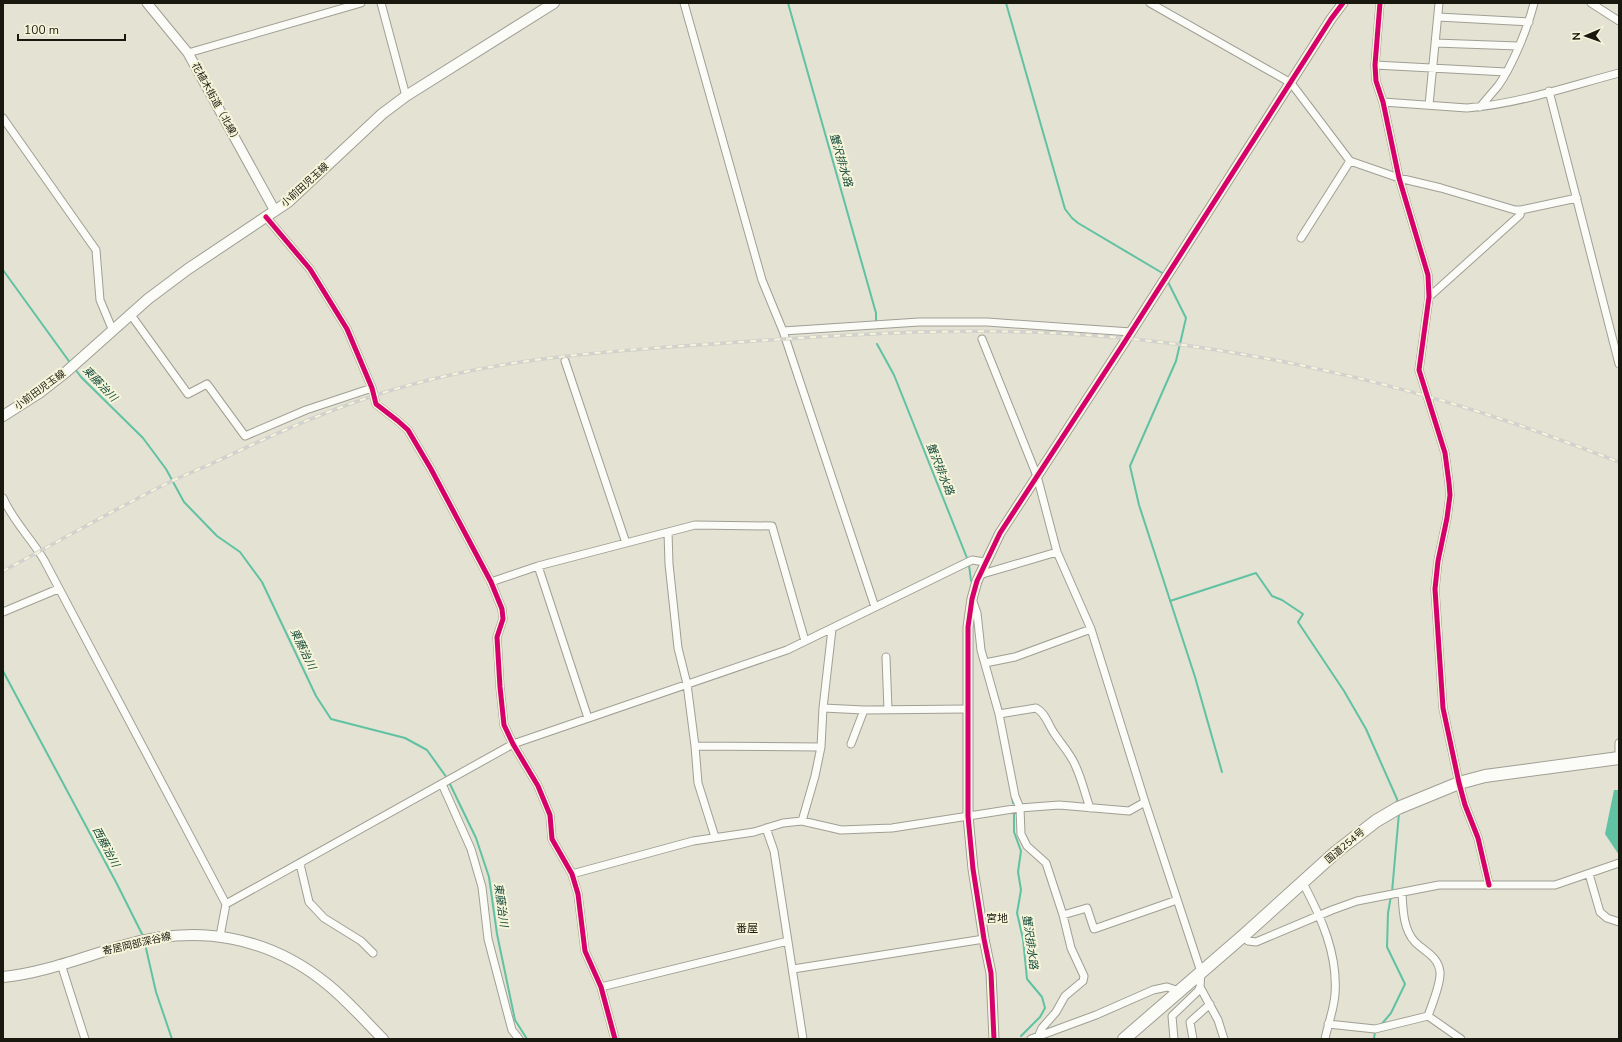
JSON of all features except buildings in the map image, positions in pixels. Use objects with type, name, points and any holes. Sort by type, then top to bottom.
[{"type":"highway","name":"国道254号","points":[[1124,1039],[1243,936],[1336,852],[1376,821],[1398,808],[1459,783],[1485,776],[1619,758]]},
{"type":"main road","name":"小前田児玉線","points":[[3,416],[44,389],[148,299],[188,269],[288,202],[382,114],[406,96],[554,3]]},
{"type":"main road","name":"寄居岡部深谷線","points":[[3,977],[34,972],[127,944],[168,935],[190,934],[220,936],[243,940],[274,952],[290,959],[314,974],[334,990],[384,1039]]},
{"type":"street","name":"花植木街道（北線）","points":[[146,3],[188,53],[271,214]]},
{"type":"street","points":[[188,53],[361,3]]},
{"type":"street","points":[[381,3],[406,96]]},
{"type":"street","points":[[684,3],[762,280],[783,331],[876,608]]},
{"type":"street","points":[[1150,3],[1291,83],[1350,161],[1399,178],[1441,188],[1515,210],[1577,198]]},
{"type":"street","points":[[994,1039],[991,973],[971,856],[968,816],[968,627],[972,599],[979,575],[1000,533],[1331,19],[1343,3]]},
{"type":"street","points":[[1380,3],[1375,65],[1376,81],[1383,102],[1399,178],[1428,275],[1429,297],[1420,370],[1422,384],[1435,418],[1445,453],[1449,483],[1450,495],[1447,518],[1438,561],[1435,589],[1443,708],[1459,783],[1465,806],[1478,838],[1489,886]]},
{"type":"street","points":[[1429,105],[1440,3]]},
{"type":"street","points":[[1480,107],[1498,85],[1506,72],[1529,22],[1534,3]]},
{"type":"street","points":[[1591,3],[1619,21]]},
{"type":"street","points":[[1438,17],[1529,22]]},
{"type":"street","points":[[1436,43],[1518,46]]},
{"type":"street","points":[[1375,65],[1506,72]]},
{"type":"street","points":[[1383,102],[1467,108],[1480,107],[1502,104],[1619,73]]},
{"type":"street","points":[[1549,91],[1619,364]]},
{"type":"street","points":[[3,118],[96,250],[100,300],[113,330]]},
{"type":"street","points":[[1301,238],[1350,161]]},
{"type":"street","points":[[1429,297],[1520,215],[1521,210]]},
{"type":"street","points":[[271,214],[310,269],[347,329],[372,388],[376,404],[408,430],[431,469],[491,582],[502,609],[503,619],[497,637],[504,724],[513,744],[538,786],[550,815],[552,839],[572,874],[578,894],[585,950],[601,987],[615,1039]]},
{"type":"street","points":[[131,315],[188,394],[207,384],[245,436],[306,410],[372,388]]},
{"type":"street","points":[[783,331],[934,322],[986,322],[1130,332]]},
{"type":"street","points":[[982,338],[1037,476],[1057,552],[1091,629],[1145,802],[1201,972],[1200,987],[1210,1004],[1224,1039]]},
{"type":"street","points":[[565,361],[626,543]]},
{"type":"street","points":[[3,498],[17,524],[39,552],[226,904],[220,936]]},
{"type":"street","points":[[491,582],[538,566],[695,525],[772,526],[805,641]]},
{"type":"street","points":[[668,532],[669,564],[678,648],[687,684],[698,783],[715,837]]},
{"type":"street","points":[[979,575],[1057,552]]},
{"type":"street","points":[[226,904],[513,744],[787,650],[972,560],[985,562]]},
{"type":"street","points":[[538,566],[588,718]]},
{"type":"street","points":[[3,612],[58,589]]},
{"type":"street","points":[[972,599],[977,613],[981,650],[999,714],[1015,796],[1020,808],[1021,834],[1027,846],[1046,863],[1063,915],[1071,948],[1084,976],[1083,981],[1066,996],[1056,1012],[1034,1038]]},
{"type":"street","points":[[802,821],[815,776],[821,747],[823,708],[832,629]]},
{"type":"street","points":[[985,663],[1015,657],[1091,629]]},
{"type":"street","points":[[886,657],[888,710]]},
{"type":"street","points":[[823,708],[864,710],[967,709]]},
{"type":"street","points":[[999,714],[1036,708],[1041,710],[1053,732],[1076,766],[1090,808]]},
{"type":"street","points":[[851,744],[864,710]]},
{"type":"street","points":[[1619,744],[1619,758]]},
{"type":"street","points":[[694,746],[821,747]]},
{"type":"street","points":[[442,784],[471,849],[482,886],[485,918],[492,953],[512,1030],[519,1039]]},
{"type":"street","points":[[572,874],[693,841],[754,832],[783,823],[802,821],[841,830],[892,828],[1020,808],[1059,805],[1129,811],[1145,802]]},
{"type":"street","points":[[766,828],[774,851],[803,1039]]},
{"type":"street","points":[[1243,936],[1248,941],[1256,942],[1319,915],[1357,901],[1439,885],[1489,886],[1555,884],[1619,863]]},
{"type":"street","points":[[300,864],[309,902],[324,918],[361,941],[373,953]]},
{"type":"street","points":[[1589,874],[1600,912],[1607,918],[1619,922]]},
{"type":"street","points":[[1303,883],[1319,915],[1335,969],[1335,994],[1325,1039]]},
{"type":"street","points":[[1402,893],[1407,928],[1415,942],[1427,950],[1437,961],[1439,966],[1439,983],[1428,1016]]},
{"type":"street","points":[[1063,915],[1087,908],[1094,929],[1177,900]]},
{"type":"street","points":[[793,969],[984,939]]},
{"type":"street","points":[[601,987],[788,941]]},
{"type":"street","points":[[61,964],[83,1038]]},
{"type":"street","points":[[1034,1038],[1096,1015],[1124,1001],[1153,990],[1167,987],[1179,991]]},
{"type":"street","points":[[1174,1039],[1172,1016],[1200,987]]},
{"type":"street","points":[[1193,1039],[1190,1022],[1210,1004]]},
{"type":"street","points":[[1328,1024],[1375,1029],[1428,1016],[1461,1039]]},
{"type":"shaded area","points":[[1614,790],[1619,790],[1619,855],[1605,834]]},
{"type":"waterway","name":"蟹沢排水路","points":[[788,3],[876,313],[876,322]]},
{"type":"waterway","points":[[1006,3],[1065,209],[1078,223],[1164,274]]},
{"type":"waterway","name":"東藤治川","points":[[3,270],[71,364]]},
{"type":"waterway","points":[[1167,280],[1186,318],[1176,361],[1130,466],[1139,505],[1195,677],[1222,772]]},
{"type":"waterway","name":"蟹沢排水路","points":[[877,344],[894,375],[967,558]]},
{"type":"waterway","name":"東藤治川","points":[[75,369],[81,377],[143,438],[166,469],[184,502],[217,536],[240,552],[262,582],[316,696],[331,719],[405,738],[427,750],[447,778]]},
{"type":"waterway","name":"蟹沢排水路","points":[[969,565],[971,581]]},
{"type":"waterway","points":[[1170,601],[1256,573],[1272,596],[1282,600],[1303,614],[1298,622],[1344,691],[1366,729],[1398,804]]},
{"type":"waterway","name":"西藤治川","points":[[3,671],[117,884],[144,938]]},
{"type":"waterway","name":"東藤治川","points":[[449,782],[476,838],[489,877],[497,934],[515,1020],[527,1039]]},
{"type":"waterway","name":"蟹沢排水路","points":[[1012,796],[1013,803]]},
{"type":"waterway","name":"蟹沢排水路","points":[[1014,813],[1014,832],[1021,851],[1018,872],[1021,890],[1017,913],[1023,939],[1027,979],[1042,997],[1045,1008],[1040,1017],[1021,1036]]},
{"type":"waterway","points":[[1392,892],[1399,813]]},
{"type":"waterway","points":[[1380,1026],[1391,1013],[1405,984],[1387,947],[1388,913],[1391,896]]},
{"type":"waterway","name":"西藤治川","points":[[145,944],[156,992],[172,1039]]},
{"type":"waterway","points":[[1374,1039],[1375,1031]]},
{"type":"railway","points":[[3,571],[152,491],[253,444],[334,410],[419,382],[462,372],[549,358],[637,349],[768,340],[898,333],[984,331],[1071,334],[1127,338],[1184,345],[1296,364],[1408,391],[1516,424],[1619,462]]},
{"type":"cycle path","points":[[994,1039],[991,973],[973,869],[968,816],[968,627],[972,599],[977,581],[1000,533],[1122,346],[1331,19],[1343,3]]},
{"type":"cycle path","points":[[1380,3],[1375,65],[1376,81],[1383,102],[1399,178],[1428,275],[1429,297],[1419,370],[1445,453],[1449,483],[1450,495],[1447,518],[1438,561],[1435,589],[1443,708],[1459,783],[1465,805],[1478,838],[1489,885]]},
{"type":"cycle path","points":[[266,217],[310,269],[347,329],[372,388],[376,404],[408,430],[431,469],[491,582],[502,609],[503,619],[497,637],[504,725],[513,744],[538,786],[550,815],[552,839],[572,874],[578,894],[585,951],[601,987],[615,1039]]},
{"type":"district","name":"宮地","points":[[997,918]]},
{"type":"district","name":"番屋","points":[[747,928]]}]
